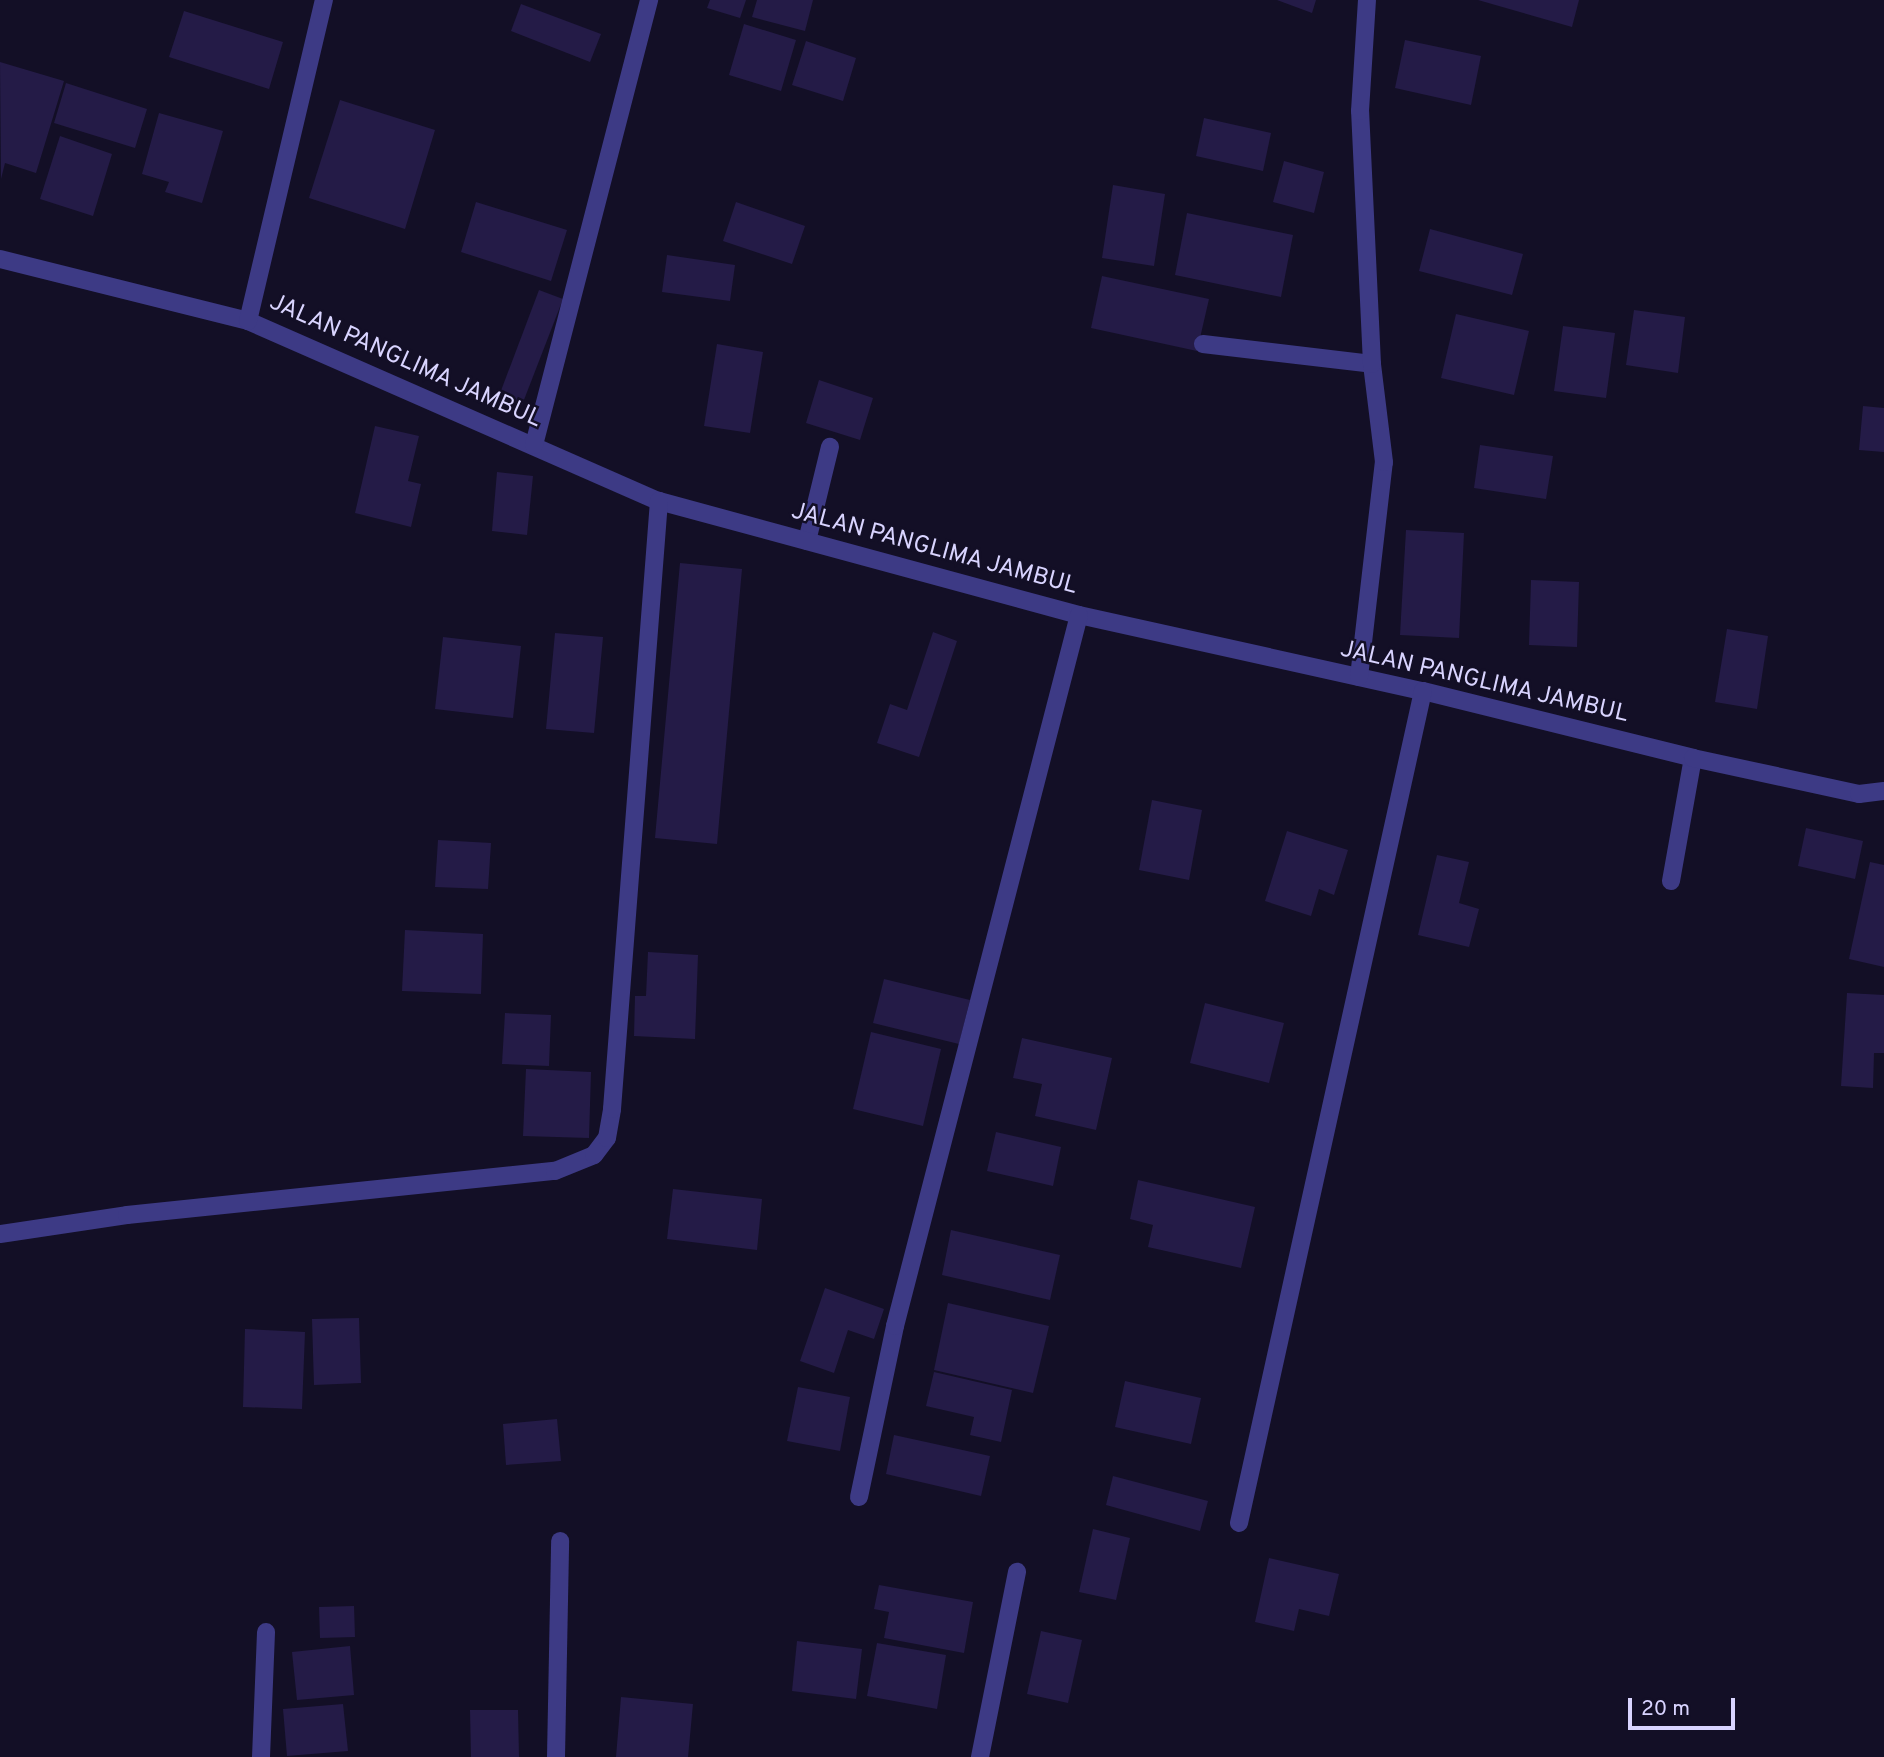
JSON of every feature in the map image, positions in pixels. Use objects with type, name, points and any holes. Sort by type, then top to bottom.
[{"type":"street","points":[[248,321],[324,0]]},
{"type":"street","points":[[534,445],[649,0]]},
{"type":"street","points":[[1359,677],[1384,462],[1372,364],[1360,111],[1367,0]]},
{"type":"street","name":"JALAN PANGLIMA JAMBUL","points":[[0,259],[248,321],[659,501],[1079,615],[1423,691],[1693,758],[1859,794],[1884,791]]},
{"type":"street","points":[[1203,344],[1372,364]]},
{"type":"street","points":[[807,541],[830,447]]},
{"type":"street","points":[[0,1234],[127,1215],[555,1171],[594,1155],[607,1138],[612,1109],[659,501]]},
{"type":"street","points":[[859,1497],[895,1326],[1079,615]]},
{"type":"street","points":[[1239,1523],[1423,691]]},
{"type":"street","points":[[1671,881],[1693,758]]},
{"type":"street","points":[[556,1757],[560,1541]]},
{"type":"street","points":[[980,1757],[1017,1572]]},
{"type":"street","points":[[261,1757],[266,1632]]},
{"type":"building","points":[[710,0],[746,0],[740,18],[707,8]]},
{"type":"building","points":[[757,0],[813,0],[805,31],[752,17]]},
{"type":"building","points":[[1277,0],[1316,0],[1312,13]]},
{"type":"building","points":[[1478,0],[1579,0],[1572,27]]},
{"type":"building","points":[[521,4],[601,34],[590,62],[511,31]]},
{"type":"building","points":[[184,11],[283,42],[269,89],[169,57]]},
{"type":"building","points":[[744,24],[796,40],[781,91],[729,75]]},
{"type":"building","points":[[1405,40],[1481,56],[1471,105],[1395,88]]},
{"type":"building","points":[[806,41],[856,58],[843,101],[792,85]]},
{"type":"building","points":[[0,62],[64,81],[36,173],[5,163],[1,179]]},
{"type":"building","points":[[66,83],[147,109],[135,148],[54,123]]},
{"type":"building","points":[[340,100],[435,130],[405,229],[309,198]]},
{"type":"building","points":[[159,113],[223,131],[202,203],[165,192],[169,182],[142,174]]},
{"type":"building","points":[[1204,118],[1271,133],[1263,171],[1196,156]]},
{"type":"building","points":[[60,136],[112,154],[93,216],[40,199]]},
{"type":"building","points":[[1284,161],[1324,172],[1314,213],[1273,202]]},
{"type":"building","points":[[1113,185],[1165,194],[1154,266],[1102,258]]},
{"type":"building","points":[[476,202],[567,230],[551,281],[461,252]]},
{"type":"building","points":[[736,202],[805,226],[792,264],[723,241]]},
{"type":"building","points":[[1187,213],[1293,235],[1281,297],[1175,275]]},
{"type":"building","points":[[1430,229],[1523,254],[1512,295],[1419,271]]},
{"type":"building","points":[[667,255],[735,265],[730,301],[662,292]]},
{"type":"building","points":[[1102,276],[1209,299],[1197,351],[1091,328]]},
{"type":"building","points":[[539,290],[563,299],[522,405],[499,396]]},
{"type":"building","points":[[1634,310],[1685,317],[1678,373],[1626,365]]},
{"type":"building","points":[[1456,314],[1529,331],[1514,395],[1441,378]]},
{"type":"building","points":[[1563,326],[1615,333],[1606,398],[1554,391]]},
{"type":"building","points":[[717,344],[763,352],[750,433],[704,426]]},
{"type":"building","points":[[819,380],[873,398],[860,440],[806,423]]},
{"type":"building","points":[[1863,406],[1884,408],[1884,452],[1859,450]]},
{"type":"building","points":[[375,426],[419,436],[408,481],[421,484],[411,527],[355,513]]},
{"type":"building","points":[[1480,445],[1553,456],[1546,499],[1474,488]]},
{"type":"building","points":[[497,472],[533,476],[527,535],[492,531]]},
{"type":"building","points":[[1406,530],[1464,533],[1459,638],[1400,635]]},
{"type":"building","points":[[680,563],[742,569],[717,844],[655,838]]},
{"type":"building","points":[[1531,580],[1579,582],[1577,647],[1529,645]]},
{"type":"building","points":[[1727,629],[1768,636],[1757,709],[1715,702]]},
{"type":"building","points":[[933,632],[957,641],[919,757],[877,743],[890,704],[907,710]]},
{"type":"building","points":[[555,633],[603,637],[594,733],[546,729]]},
{"type":"building","points":[[443,637],[521,646],[513,718],[435,709]]},
{"type":"building","points":[[1152,800],[1202,810],[1189,880],[1139,870]]},
{"type":"building","points":[[1806,828],[1863,841],[1855,879],[1798,866]]},
{"type":"building","points":[[1287,831],[1348,850],[1334,895],[1319,889],[1311,916],[1265,901]]},
{"type":"building","points":[[438,840],[491,843],[488,889],[435,887]]},
{"type":"building","points":[[1437,855],[1469,862],[1459,903],[1479,909],[1469,947],[1418,935]]},
{"type":"building","points":[[1870,862],[1884,865],[1884,967],[1849,959]]},
{"type":"building","points":[[405,930],[483,934],[481,994],[402,991]]},
{"type":"building","points":[[648,952],[698,955],[695,1039],[634,1036],[635,996],[646,996]]},
{"type":"building","points":[[884,979],[970,1000],[959,1044],[873,1023]]},
{"type":"building","points":[[1847,993],[1884,995],[1884,1053],[1874,1053],[1873,1088],[1841,1086]]},
{"type":"building","points":[[1205,1003],[1284,1023],[1269,1083],[1190,1063]]},
{"type":"building","points":[[505,1013],[551,1015],[549,1066],[502,1064]]},
{"type":"building","points":[[871,1032],[941,1049],[923,1126],[853,1109]]},
{"type":"building","points":[[1022,1038],[1112,1058],[1096,1130],[1035,1116],[1042,1084],[1013,1078]]},
{"type":"building","points":[[526,1069],[591,1072],[589,1138],[523,1136]]},
{"type":"building","points":[[996,1132],[1061,1147],[1053,1186],[987,1171]]},
{"type":"building","points":[[1138,1180],[1255,1207],[1241,1268],[1148,1247],[1153,1225],[1130,1219]]},
{"type":"building","points":[[673,1189],[762,1199],[757,1250],[667,1239]]},
{"type":"building","points":[[951,1230],[1060,1255],[1050,1300],[942,1275]]},
{"type":"building","points":[[825,1288],[884,1309],[874,1339],[848,1330],[834,1373],[800,1361]]},
{"type":"building","points":[[948,1303],[1049,1326],[1033,1393],[934,1370]]},
{"type":"building","points":[[359,1318],[361,1383],[314,1385],[312,1319]]},
{"type":"building","points":[[245,1329],[305,1332],[302,1409],[243,1407]]},
{"type":"building","points":[[934,1372],[1012,1390],[1001,1442],[970,1435],[974,1417],[926,1406]]},
{"type":"building","points":[[1125,1381],[1201,1398],[1191,1444],[1115,1427]]},
{"type":"building","points":[[798,1387],[850,1397],[840,1451],[787,1441]]},
{"type":"building","points":[[557,1419],[561,1461],[506,1465],[503,1424]]},
{"type":"building","points":[[894,1435],[990,1456],[981,1496],[886,1474]]},
{"type":"building","points":[[1113,1476],[1208,1501],[1200,1531],[1106,1505]]},
{"type":"building","points":[[1093,1529],[1130,1538],[1116,1600],[1079,1592]]},
{"type":"building","points":[[1269,1558],[1339,1574],[1329,1616],[1299,1609],[1294,1631],[1255,1622]]},
{"type":"building","points":[[879,1585],[973,1602],[964,1653],[884,1638],[889,1612],[874,1609]]},
{"type":"building","points":[[354,1606],[355,1637],[320,1638],[319,1607]]},
{"type":"building","points":[[1041,1631],[1082,1640],[1068,1703],[1027,1694]]},
{"type":"building","points":[[797,1641],[862,1649],[856,1699],[792,1691]]},
{"type":"building","points":[[877,1643],[946,1655],[937,1709],[867,1696]]},
{"type":"building","points":[[350,1646],[354,1695],[297,1700],[292,1652]]},
{"type":"building","points":[[621,1697],[693,1704],[688,1757],[616,1757]]},
{"type":"building","points":[[343,1704],[348,1751],[287,1756],[283,1709]]},
{"type":"building","points":[[470,1710],[518,1710],[519,1757],[471,1757]]}]
